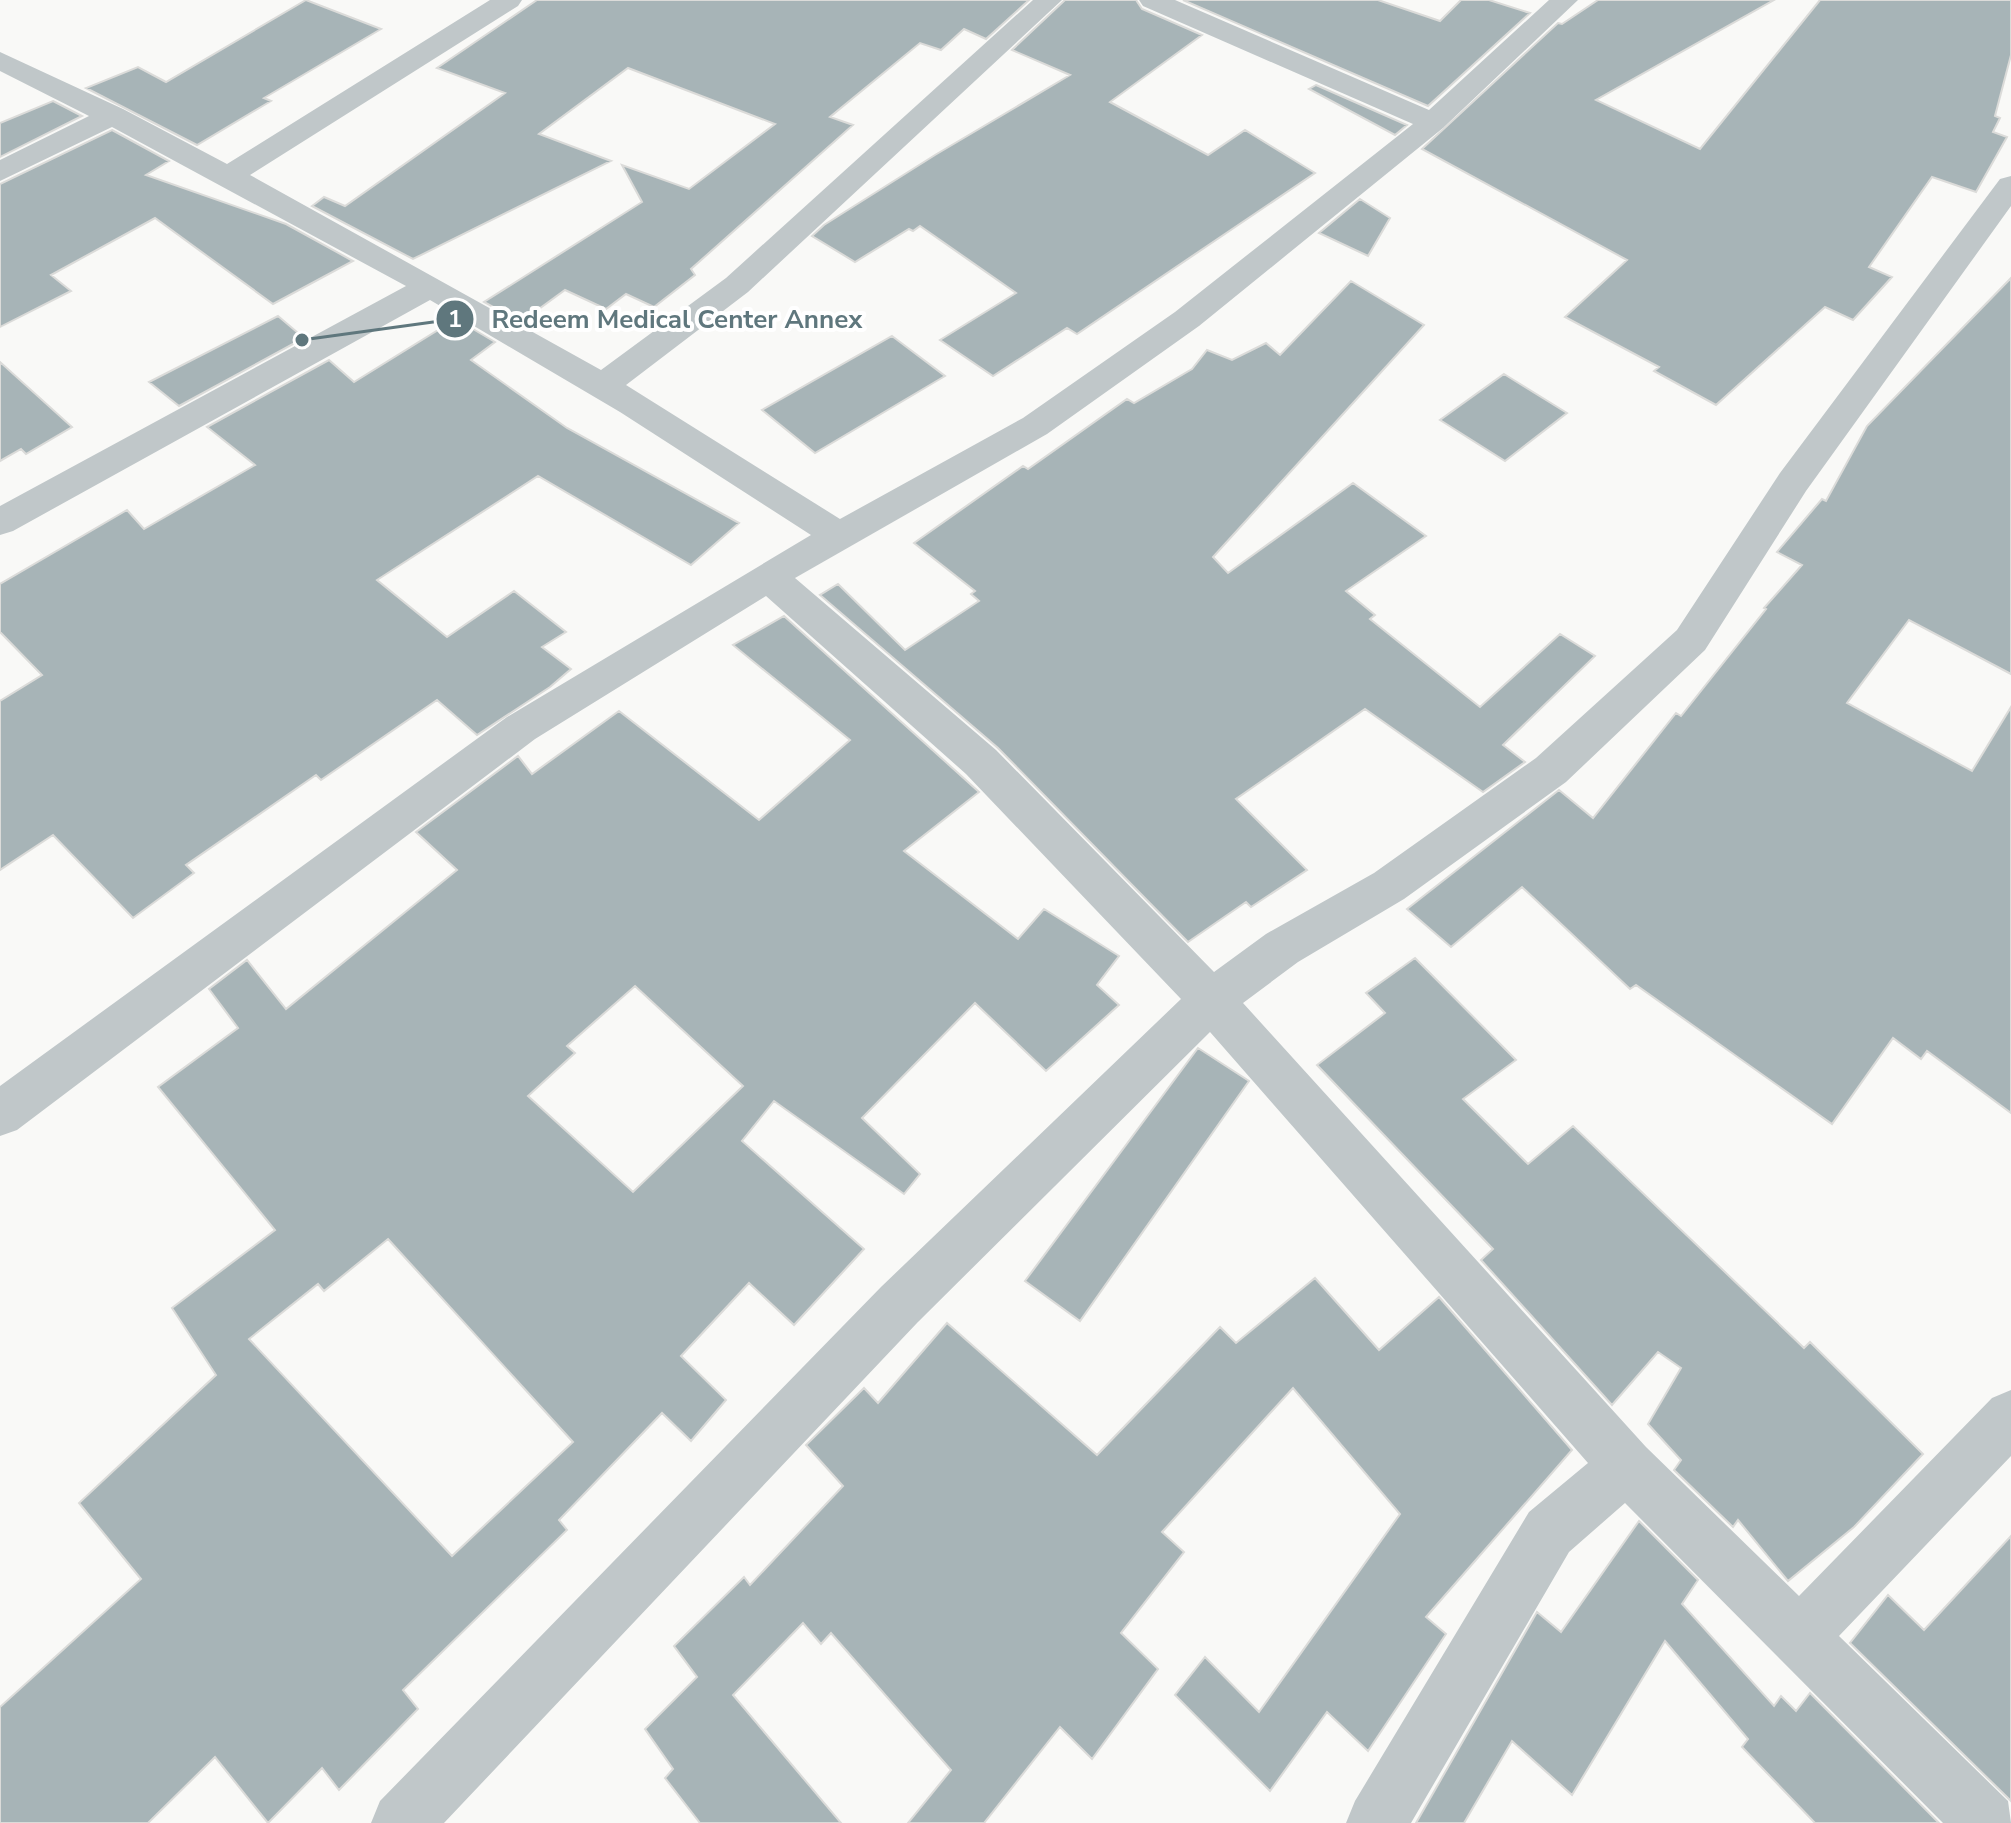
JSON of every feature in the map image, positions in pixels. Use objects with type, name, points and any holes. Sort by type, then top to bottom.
[{"type":"street","points":[[230,175],[509,0]]},
{"type":"street","points":[[602,386],[737,285],[1049,0]]},
{"type":"street","points":[[1152,0],[1433,122]]},
{"type":"street","points":[[0,1114],[521,728],[768,576],[1035,426],[1187,319],[1433,122],[1565,0]]},
{"type":"street","points":[[0,60],[230,175],[429,287],[602,386],[838,535]]},
{"type":"street","points":[[0,172],[113,115]]},
{"type":"street","points":[[402,1823],[899,1305],[1211,1000],[1282,948],[1389,886],[1551,770],[1691,640],[1793,482],[2011,185]]},
{"type":"street","points":[[0,522],[429,287]]},
{"type":"street","points":[[768,576],[981,762],[1211,1000],[1627,1466],[1986,1823]]},
{"type":"street","points":[[1798,1638],[2011,1417]]},
{"type":"street","points":[[1377,1823],[1549,1532],[1627,1466]]},
{"type":"building","points":[[306,0],[381,29],[264,98],[271,101],[197,145],[86,88],[138,67],[166,82]]},
{"type":"building","points":[[537,0],[1029,0],[986,39],[964,29],[941,50],[920,43],[830,117],[853,125],[691,269],[695,275],[654,307],[626,294],[606,309],[565,290],[521,322],[484,302],[642,202],[622,165],[689,189],[775,124],[628,68],[539,134],[611,161],[413,259],[312,206],[324,197],[345,206],[505,93],[437,68]]},
{"type":"building","points":[[1065,0],[1136,0],[1142,9],[1202,35],[1110,102],[1208,155],[1245,130],[1315,173],[1077,334],[1067,328],[993,376],[940,340],[1016,293],[920,226],[913,231],[909,229],[855,262],[812,236],[824,225],[935,155],[1070,75],[1012,50]]},
{"type":"building","points":[[1183,0],[1378,0],[1440,21],[1461,0],[1489,0],[1530,13],[1428,106]]},
{"type":"building","points":[[1598,0],[1774,0],[1596,100],[1700,149],[1820,0],[2011,0],[2011,55],[1995,116],[2000,118],[1993,132],[2007,137],[1976,192],[1932,177],[1869,267],[1892,277],[1853,320],[1825,307],[1716,405],[1654,371],[1659,367],[1565,317],[1627,260],[1422,149],[1558,23],[1562,24]]},
{"type":"building","points":[[1316,85],[1407,125],[1395,135],[1309,89]]},
{"type":"building","points":[[53,101],[82,116],[0,157],[0,123]]},
{"type":"building","points":[[112,130],[169,161],[146,175],[286,224],[353,261],[273,304],[155,218],[51,275],[71,291],[0,327],[0,184]]},
{"type":"building","points":[[1360,199],[1390,218],[1368,256],[1319,233]]},
{"type":"building","points":[[2011,278],[2011,674],[1909,620],[1847,703],[1972,771],[2011,707],[2011,1113],[1927,1051],[1921,1059],[1893,1038],[1832,1124],[1636,985],[1630,989],[1522,887],[1451,947],[1407,909],[1559,790],[1593,818],[1676,713],[1681,716],[1764,608],[1802,565],[1777,552],[1822,499],[1826,501],[1867,426]]},
{"type":"building","points":[[1351,281],[1424,325],[1213,557],[1228,573],[1353,483],[1426,536],[1346,591],[1375,615],[1370,619],[1480,707],[1560,634],[1595,656],[1503,745],[1525,762],[1483,792],[1365,709],[1236,799],[1307,870],[1251,907],[1246,902],[1188,942],[998,748],[820,595],[838,584],[905,650],[979,601],[971,594],[975,591],[914,543],[1023,466],[1028,469],[1127,399],[1134,403],[1192,369],[1207,350],[1232,360],[1266,343],[1280,355]]},
{"type":"building","points":[[278,316],[304,338],[179,406],[149,382]]},
{"type":"building","points":[[456,319],[495,342],[471,360],[567,428],[739,523],[691,565],[538,476],[377,580],[447,637],[514,591],[566,632],[542,647],[571,669],[550,687],[477,735],[437,700],[321,780],[316,775],[186,865],[194,873],[133,918],[53,835],[0,870],[0,701],[42,675],[0,632],[0,584],[127,510],[144,529],[255,465],[207,427],[329,360],[354,382]]},
{"type":"building","points":[[892,336],[945,376],[815,453],[762,410]]},
{"type":"building","points":[[0,362],[72,427],[26,454],[21,449],[0,461]]},
{"type":"building","points":[[1504,374],[1567,413],[1505,461],[1440,420]]},
{"type":"building","points":[[784,616],[979,792],[904,851],[1018,939],[1044,909],[1119,956],[1097,985],[1119,1005],[1046,1071],[975,1003],[862,1118],[920,1174],[904,1194],[774,1101],[742,1141],[864,1249],[794,1325],[749,1283],[681,1356],[726,1400],[691,1441],[662,1413],[559,1520],[567,1530],[403,1690],[418,1709],[339,1790],[322,1768],[268,1823],[215,1757],[148,1823],[0,1823],[0,1707],[141,1579],[79,1503],[216,1375],[172,1308],[275,1230],[158,1087],[238,1028],[209,989],[247,960],[286,1009],[457,870],[416,832],[518,756],[532,774],[619,711],[759,820],[850,740],[733,645]],"holes":[[[635,986],[743,1086],[633,1192],[528,1096],[575,1053],[567,1046]],[[388,1239],[573,1442],[452,1556],[249,1339],[318,1284],[324,1291]]]},
{"type":"building","points":[[1415,958],[1516,1060],[1463,1099],[1528,1164],[1573,1126],[1804,1348],[1810,1342],[1923,1454],[1854,1527],[1788,1581],[1738,1520],[1733,1527],[1674,1470],[1681,1460],[1648,1424],[1681,1368],[1658,1352],[1612,1405],[1481,1260],[1493,1249],[1317,1065],[1385,1013],[1366,993]]},
{"type":"building","points":[[1198,1048],[1249,1081],[1080,1321],[1025,1281]]},
{"type":"building","points":[[1315,1278],[1379,1350],[1439,1297],[1572,1450],[1426,1617],[1446,1634],[1368,1751],[1327,1712],[1270,1791],[1175,1695],[1205,1657],[1259,1712],[1400,1514],[1293,1388],[1162,1532],[1184,1552],[1121,1633],[1158,1669],[1092,1759],[1060,1727],[984,1823],[908,1823],[951,1770],[831,1633],[821,1644],[803,1623],[733,1695],[841,1823],[700,1823],[665,1778],[673,1769],[645,1729],[697,1677],[674,1646],[744,1577],[750,1585],[843,1486],[806,1445],[864,1388],[878,1403],[947,1323],[1097,1455],[1220,1327],[1236,1343]]},
{"type":"building","points":[[1639,1521],[1698,1580],[1682,1604],[1774,1706],[1781,1696],[1796,1711],[1810,1693],[1939,1823],[1815,1823],[1742,1747],[1748,1739],[1665,1641],[1572,1795],[1512,1741],[1464,1823],[1416,1823],[1537,1612],[1561,1632]]},
{"type":"building","points":[[2011,1536],[2011,1801],[1850,1643],[1888,1595],[1924,1630]]},
{"type":"place","name":"Redeem Medical Center Annex","points":[[302,340]]}]
